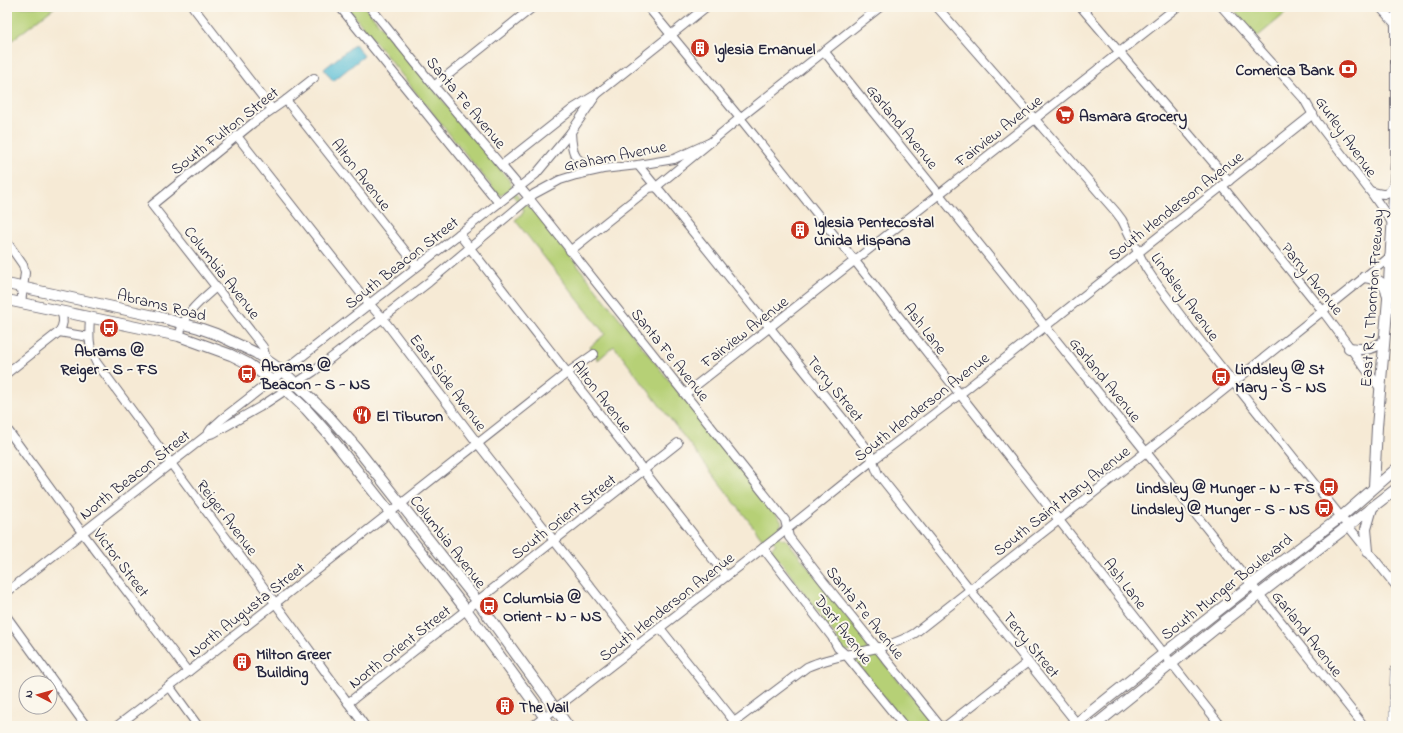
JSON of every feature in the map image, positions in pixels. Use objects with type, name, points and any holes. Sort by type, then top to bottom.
[{"type":"highway","points":[[1394,726],[1396,671]]},
{"type":"main road","name":"East R L Thornton Freeway","points":[[1374,487],[1380,388],[1393,260],[1394,184],[1396,162],[1396,16]]},
{"type":"main road","points":[[1364,277],[1383,283],[1386,288],[1388,299]]},
{"type":"main road","name":"Abrams Road","points":[[7,284],[183,323],[216,334],[266,359],[297,384]]},
{"type":"main road","name":"Abrams Road","points":[[7,300],[179,336],[231,355],[247,363],[286,390]]},
{"type":"main road","points":[[85,302],[90,317]]},
{"type":"main road","points":[[1349,348],[1367,349],[1379,345],[1384,341]]},
{"type":"main road","name":"Columbia Avenue","points":[[297,384],[337,425],[478,602],[568,726]]},
{"type":"main road","name":"Columbia Avenue","points":[[286,390],[315,419],[391,513],[467,611],[551,726]]},
{"type":"main road","name":"South Munger Boulevard","points":[[1076,725],[1252,584],[1341,517],[1396,469]]},
{"type":"main road","name":"South Munger Boulevard","points":[[1094,726],[1172,663],[1396,489]]},
{"type":"main road","points":[[1368,551],[1366,529],[1372,508]]},
{"type":"street","points":[[193,7],[272,109]]},
{"type":"street","points":[[340,7],[499,203]]},
{"type":"street","name":"Santa Fe Avenue","points":[[370,7],[434,86],[529,198],[785,520],[789,537],[940,726]]},
{"type":"street","points":[[434,86],[533,7]]},
{"type":"street","name":"Ash Lane","points":[[648,7],[855,261],[1221,726]]},
{"type":"street","name":"South Beacon Street","points":[[502,165],[574,108],[597,94],[706,7]]},
{"type":"street","name":"Graham Avenue","points":[[570,250],[649,188],[656,187],[702,150],[708,143],[880,7]]},
{"type":"street","name":"Lindsley Avenue","points":[[937,7],[1116,212],[1122,220],[1154,280],[1190,328],[1396,586]]},
{"type":"street","points":[[1081,7],[1229,181]]},
{"type":"street","name":"Fairview Avenue","points":[[685,394],[939,193],[1035,120],[1119,52],[1178,7]]},
{"type":"street","name":"Gurley Avenue","points":[[1222,7],[1304,99],[1317,122],[1370,191],[1393,224]]},
{"type":"street","points":[[1380,7],[1396,26]]},
{"type":"street","name":"Garland Avenue","points":[[824,51],[1146,451],[1364,726]]},
{"type":"street","name":"South Fulton Street","points":[[152,205],[237,136],[314,78]]},
{"type":"street","name":"South Beacon Street","points":[[207,435],[222,419],[536,174],[571,132],[597,94]]},
{"type":"street","name":"Alton Avenue","points":[[286,100],[417,266]]},
{"type":"street","name":"South Henderson Avenue","points":[[533,726],[763,548],[873,460],[960,394],[1313,114]]},
{"type":"street","points":[[571,132],[573,154],[584,164],[603,170]]},
{"type":"street","name":"East Side Avenue","points":[[237,136],[637,646]]},
{"type":"street","name":"Graham Avenue","points":[[529,198],[560,180],[603,170],[638,166],[674,159],[708,143]]},
{"type":"street","name":"Terry Street","points":[[638,166],[660,191],[869,451],[878,474],[1028,662],[1076,725]]},
{"type":"street","name":"Gurley Avenue","points":[[1370,191],[1387,194],[1394,184]]},
{"type":"street","name":"Parry Avenue","points":[[1222,186],[1322,310],[1380,388]]},
{"type":"street","name":"South Beacon Street","points":[[286,390],[297,384],[382,319],[529,198]]},
{"type":"street","name":"Columbia Avenue","points":[[152,205],[263,347],[266,359]]},
{"type":"street","name":"Alton Avenue","points":[[459,234],[726,576]]},
{"type":"street","points":[[7,242],[23,266],[25,273],[21,303]]},
{"type":"street","name":"South Saint Mary Avenue","points":[[734,724],[807,667],[820,661],[878,649],[905,639],[916,633],[1234,382],[1364,277],[1393,260]]},
{"type":"street","points":[[179,336],[183,323],[193,308],[216,287]]},
{"type":"street","points":[[7,373],[59,332],[63,324],[63,316],[61,311]]},
{"type":"street","name":"Reiger Avenue","points":[[90,317],[88,337],[91,353],[96,362],[365,726]]},
{"type":"street","points":[[59,332],[88,337]]},
{"type":"street","name":"North Augusta Street","points":[[117,726],[391,513],[567,373],[594,354]]},
{"type":"street","name":"North Beacon Street","points":[[7,592],[207,435],[227,426],[286,390]]},
{"type":"street","name":"Victor Street","points":[[7,428],[82,532],[188,672]]},
{"type":"street","name":"South Orient Street","points":[[467,611],[554,540],[678,443]]},
{"type":"street","name":"Dart Avenue","points":[[763,548],[832,637],[838,648],[846,655],[904,726]]},
{"type":"street","name":"North Orient Street","points":[[348,703],[467,611]]},
{"type":"street","points":[[7,617],[86,726]]},
{"type":"street","points":[[660,628],[734,724]]},
{"type":"street","points":[[946,726],[1028,662]]},
{"type":"street","points":[[169,686],[198,726]]},
{"type":"green space","points":[[7,7],[55,7],[7,44]]},
{"type":"green space","points":[[347,7],[365,7],[509,180],[519,197],[534,211],[782,522],[777,534],[782,539],[786,539],[868,643],[866,647],[872,654],[876,653],[935,726],[906,726],[856,662],[859,657],[864,656],[859,649],[847,651],[843,650],[833,632],[772,550],[772,547],[776,544],[770,538],[765,542],[614,346],[598,360],[590,347],[605,334],[515,220],[523,213],[524,210],[509,190],[500,195],[497,193]]},
{"type":"green space","points":[[1232,7],[1293,7],[1257,37]]},
{"type":"water","points":[[355,44],[364,56],[333,81],[324,69]]},
{"type":"place","name":"Iglesia Emanuel","points":[[700,48]]},
{"type":"place","name":"Comerica Bank","points":[[1348,69]]},
{"type":"place","name":"Asmara Grocery","points":[[1065,115]]},
{"type":"place","name":"Iglesia Pentecostal Unida Hispana","points":[[800,230]]},
{"type":"place","name":"Abrams @ Reiger - S - FS","points":[[109,328]]},
{"type":"place","name":"Abrams @ Beacon - S - NS","points":[[247,374]]},
{"type":"place","name":"Lindsley @ St Mary - S - NS","points":[[1221,377]]},
{"type":"place","name":"El Tiburon","points":[[362,415]]},
{"type":"place","name":"Lindsley @ Munger - N - FS","points":[[1329,487]]},
{"type":"place","name":"Lindsley @ Munger - S - NS","points":[[1324,508]]},
{"type":"place","name":"Columbia @ Orient - N - NS","points":[[489,606]]},
{"type":"place","name":"Milton Greer Building","points":[[242,662]]},
{"type":"place","name":"The Vail","points":[[505,706]]}]
